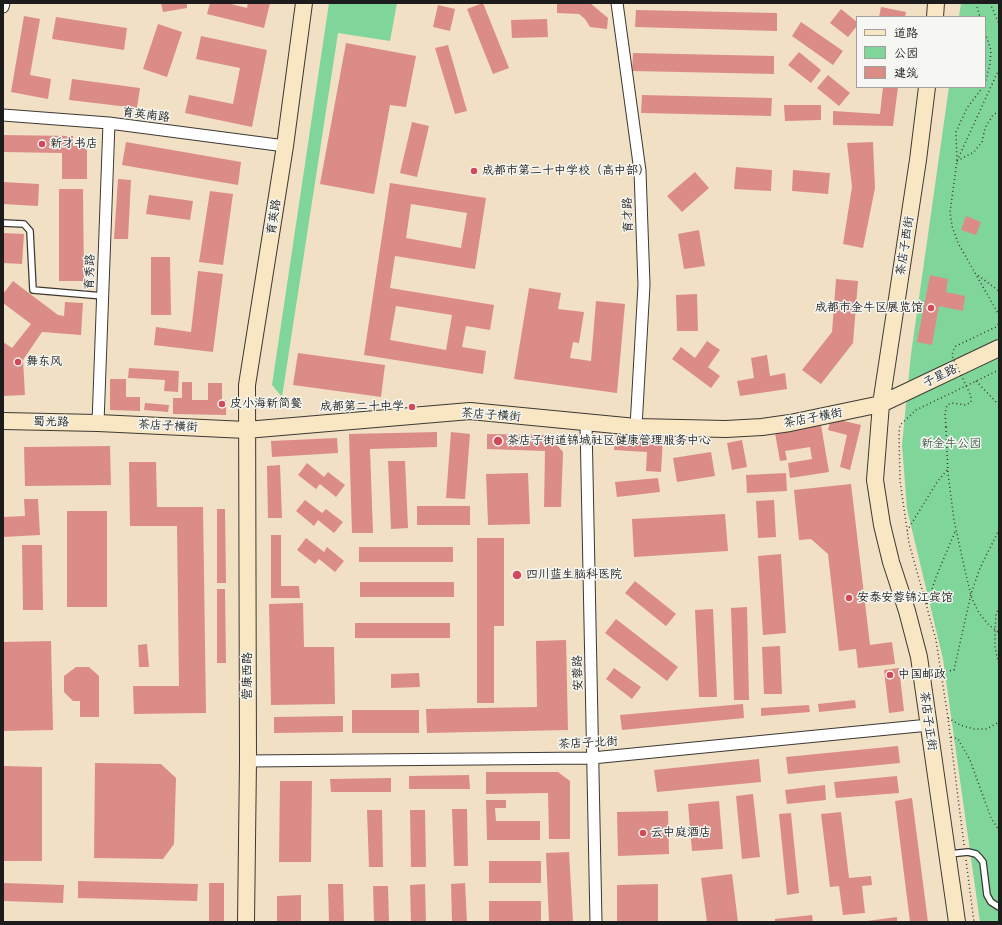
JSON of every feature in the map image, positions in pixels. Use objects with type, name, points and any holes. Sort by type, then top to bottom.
[{"type":"street","points":[[3,7],[4,3]]},
{"type":"street","name":"育英路","points":[[246,430],[247,385],[285,146],[304,3]]},
{"type":"street","name":"育才路","points":[[617,3],[640,171],[644,285],[636,427]]},
{"type":"street","points":[[935,16],[936,3]]},
{"type":"street","name":"茶店子西街","points":[[881,404],[918,160],[927,88]]},
{"type":"street","name":"育英南路","points":[[3,114],[109,123],[285,146]]},
{"type":"street","name":"育秀路","points":[[98,423],[109,123]]},
{"type":"street","name":"子星路","points":[[881,404],[999,348]]},
{"type":"street","name":"茶店子横街","points":[[98,423],[246,430],[470,411],[636,427],[726,428],[762,427],[790,423],[881,404]]},
{"type":"street","name":"茶店子正街","points":[[881,404],[876,450],[876,488],[891,562],[907,611],[919,657],[956,922]]},
{"type":"street","name":"蜀光路","points":[[3,421],[98,423]]},
{"type":"street","name":"安蓉路","points":[[586,423],[596,922]]},
{"type":"street","name":"营康西路","points":[[246,430],[248,761],[246,922]]},
{"type":"street","name":"茶店子北街","points":[[248,761],[592,758],[929,725]]},
{"type":"lane","points":[[3,223],[24,224],[30,231],[33,290],[103,296]]},
{"type":"lane","points":[[947,854],[965,852],[976,854],[983,862],[987,895],[991,902],[999,907]]},
{"type":"path","points":[[976,3],[980,16]]},
{"type":"path","points":[[990,3],[999,24]]},
{"type":"path","points":[[986,36],[991,50],[990,64],[986,80]]},
{"type":"path","points":[[957,161],[999,69]]},
{"type":"path","points":[[982,88],[961,120],[956,132],[957,161],[950,212],[952,226],[958,243],[973,272],[999,315]]},
{"type":"path","points":[[957,161],[974,152],[982,142],[989,122],[999,111]]},
{"type":"path","points":[[973,272],[999,291]]},
{"type":"path","points":[[999,323],[996,327],[956,346],[952,356],[971,396],[971,402],[966,405],[952,403],[948,406],[945,413],[948,468],[956,530],[971,594],[979,614],[999,633]]},
{"type":"path","points":[[974,922],[942,672],[927,604],[909,543],[907,531],[900,481],[900,425],[916,410],[999,370]]},
{"type":"path","points":[[976,381],[999,405]]},
{"type":"path","points":[[907,531],[937,482],[948,468]]},
{"type":"path","points":[[927,604],[936,577],[956,530]]},
{"type":"path","points":[[942,672],[954,670],[971,594],[980,568],[999,530]]},
{"type":"path","points":[[999,607],[996,615],[995,629],[995,647],[999,665]]},
{"type":"path","points":[[948,718],[960,725],[974,729],[987,729],[999,722]]},
{"type":"path","points":[[951,737],[958,739],[970,760],[991,818],[999,830]]},
{"type":"green space","points":[[329,3],[397,3],[390,41],[338,33],[282,397],[272,385]]},
{"type":"green space","name":"新金牛公园","points":[[961,3],[999,3],[999,922],[980,922],[943,659],[907,509],[902,445],[911,354],[949,88],[986,88],[986,16],[959,16]]},
{"type":"building","points":[[161,3],[187,3],[187,8],[163,12]]},
{"type":"building","points":[[210,3],[227,3],[247,8],[248,3],[270,3],[264,28],[207,14]]},
{"type":"building","points":[[483,3],[509,68],[493,74],[467,9]]},
{"type":"building","points":[[557,3],[590,3],[608,18],[607,29],[590,27],[585,19],[579,14],[557,13]]},
{"type":"building","points":[[438,5],[455,9],[450,31],[433,27]]},
{"type":"building","points":[[881,7],[906,12],[905,16],[879,16]]},
{"type":"building","points":[[841,9],[856,21],[856,27],[848,37],[830,23]]},
{"type":"building","points":[[636,10],[777,13],[777,31],[635,27]]},
{"type":"building","points":[[24,16],[40,19],[30,75],[51,79],[48,99],[11,92]]},
{"type":"building","points":[[56,17],[127,28],[124,50],[52,39]]},
{"type":"building","points":[[547,19],[548,37],[512,38],[511,20]]},
{"type":"building","points":[[801,22],[843,51],[833,65],[792,36]]},
{"type":"building","points":[[158,24],[182,32],[167,77],[143,69]]},
{"type":"building","points":[[201,36],[267,50],[252,127],[185,113],[189,95],[233,104],[240,68],[196,59]]},
{"type":"building","points":[[346,43],[416,56],[406,107],[390,105],[374,194],[320,184]]},
{"type":"building","points":[[448,45],[467,111],[455,114],[435,48]]},
{"type":"building","points":[[799,52],[821,70],[811,83],[788,65]]},
{"type":"building","points":[[633,53],[774,56],[774,74],[632,71]]},
{"type":"building","points":[[828,75],[850,93],[839,106],[817,88]]},
{"type":"building","points":[[72,79],[140,88],[137,108],[69,100]]},
{"type":"building","points":[[883,88],[898,88],[893,126],[833,125],[833,111],[880,114]]},
{"type":"building","points":[[642,95],[772,98],[771,116],[641,113]]},
{"type":"building","points":[[784,105],[821,105],[821,120],[785,121]]},
{"type":"building","points":[[412,122],[429,126],[417,177],[400,173]]},
{"type":"building","points":[[3,135],[73,136],[73,146],[87,146],[87,179],[62,179],[62,153],[3,152]]},
{"type":"building","points":[[126,142],[241,162],[238,185],[122,165]]},
{"type":"building","points":[[873,142],[875,188],[863,248],[843,244],[852,187],[847,143]]},
{"type":"building","points":[[736,167],[772,170],[771,191],[734,189]]},
{"type":"building","points":[[793,170],[830,173],[828,194],[792,191]]},
{"type":"building","points":[[695,172],[709,188],[682,212],[667,196]]},
{"type":"building","points":[[118,179],[131,180],[128,239],[114,239]]},
{"type":"building","points":[[3,182],[39,184],[38,206],[3,204]]},
{"type":"building","points":[[390,183],[486,198],[475,269],[395,256],[390,288],[494,305],[490,330],[466,326],[462,347],[486,351],[483,374],[364,355]],"holes":[[[411,204],[467,213],[461,248],[406,238]],[[396,306],[452,315],[446,350],[390,340]]]},
{"type":"building","points":[[59,189],[83,189],[84,281],[59,281]]},
{"type":"building","points":[[210,191],[233,194],[223,265],[199,262]]},
{"type":"building","points":[[149,195],[193,201],[190,220],[146,214]]},
{"type":"building","points":[[966,216],[981,222],[976,235],[961,230]]},
{"type":"building","points":[[699,230],[705,266],[684,269],[678,234]]},
{"type":"building","points":[[3,233],[24,234],[22,264],[3,263]]},
{"type":"building","points":[[151,257],[170,257],[171,315],[151,315]]},
{"type":"building","points":[[198,271],[223,274],[213,352],[154,345],[156,327],[191,332]]},
{"type":"building","name":"成都市金牛区展览馆","points":[[930,275],[948,279],[946,292],[965,296],[963,311],[939,306],[932,345],[917,342]]},
{"type":"building","points":[[836,279],[858,281],[853,343],[821,384],[802,370],[832,332]]},
{"type":"building","points":[[13,281],[58,315],[64,316],[65,302],[83,303],[81,335],[42,332],[23,360],[25,395],[3,396],[3,342],[12,348],[31,324],[3,303],[3,294]]},
{"type":"building","points":[[529,288],[561,293],[558,309],[584,312],[579,343],[573,342],[570,358],[591,361],[596,301],[625,304],[617,393],[514,379]]},
{"type":"building","points":[[697,294],[698,331],[677,331],[676,295]]},
{"type":"building","points":[[707,341],[720,350],[708,367],[720,376],[711,388],[672,359],[681,347],[695,358]]},
{"type":"building","points":[[298,353],[385,365],[381,397],[293,385]]},
{"type":"building","points":[[767,355],[770,376],[785,373],[787,389],[740,396],[737,381],[754,378],[751,358]]},
{"type":"building","points":[[129,368],[179,371],[178,392],[164,391],[165,380],[128,378]]},
{"type":"building","points":[[110,379],[126,379],[126,397],[140,397],[140,411],[110,410]]},
{"type":"building","points":[[182,382],[192,382],[192,400],[208,400],[208,383],[222,383],[222,400],[226,400],[226,415],[173,414],[173,398],[182,398]]},
{"type":"building","points":[[145,403],[169,405],[168,412],[144,410]]},
{"type":"building","points":[[831,418],[861,425],[850,470],[840,467],[847,435],[828,430]]},
{"type":"building","points":[[821,425],[829,472],[790,478],[788,463],[812,459],[810,447],[785,451],[787,460],[780,461],[775,433]]},
{"type":"building","points":[[437,432],[437,447],[370,449],[373,533],[352,533],[349,434]]},
{"type":"building","points":[[451,432],[470,434],[465,499],[446,498]]},
{"type":"building","points":[[487,434],[548,435],[563,452],[561,507],[544,507],[545,451],[487,449]]},
{"type":"building","points":[[616,434],[663,438],[661,472],[646,471],[647,452],[614,450]]},
{"type":"building","points":[[337,438],[338,453],[272,457],[271,441]]},
{"type":"building","points":[[742,440],[747,467],[732,470],[727,443]]},
{"type":"building","points":[[110,446],[111,485],[25,486],[24,447]]},
{"type":"building","points":[[711,452],[715,476],[677,482],[673,458]]},
{"type":"building","points":[[388,461],[405,461],[408,528],[391,529]]},
{"type":"building","points":[[129,462],[156,462],[157,507],[203,507],[206,713],[134,714],[133,686],[179,686],[177,526],[130,526]]},
{"type":"building","points":[[307,463],[324,477],[328,472],[345,485],[336,497],[320,484],[316,489],[298,475]]},
{"type":"building","points":[[280,465],[282,518],[268,518],[267,466]]},
{"type":"building","points":[[528,473],[530,524],[488,525],[486,474]]},
{"type":"building","points":[[786,473],[787,491],[747,493],[746,475]]},
{"type":"building","points":[[658,478],[660,492],[617,497],[615,482]]},
{"type":"building","name":"安泰安蓉锦江宾馆","points":[[851,484],[870,645],[892,642],[895,664],[858,668],[856,649],[839,651],[828,554],[811,539],[799,540],[794,490]]},
{"type":"building","points":[[24,499],[38,499],[40,535],[3,537],[3,517],[25,516]]},
{"type":"building","points":[[305,500],[322,513],[326,509],[343,522],[334,533],[318,520],[314,526],[296,511]]},
{"type":"building","points":[[774,500],[776,537],[758,538],[756,501]]},
{"type":"building","points":[[417,506],[470,506],[470,525],[417,525]]},
{"type":"building","points":[[217,509],[225,509],[226,583],[217,583]]},
{"type":"building","points":[[67,511],[107,511],[107,607],[67,607]]},
{"type":"building","points":[[725,514],[728,551],[634,557],[632,519]]},
{"type":"building","points":[[271,535],[281,535],[281,586],[299,586],[300,598],[271,598]]},
{"type":"building","points":[[306,538],[324,552],[327,547],[344,561],[335,572],[319,559],[315,564],[297,550]]},
{"type":"building","points":[[477,538],[504,538],[504,626],[494,626],[494,703],[477,703]]},
{"type":"building","points":[[22,545],[42,545],[43,610],[23,610]]},
{"type":"building","points":[[359,547],[453,547],[453,562],[359,562]]},
{"type":"building","points":[[781,554],[786,633],[763,635],[758,556]]},
{"type":"building","points":[[635,581],[676,614],[666,626],[625,593]]},
{"type":"building","points":[[360,582],[454,582],[454,597],[360,597]]},
{"type":"building","points":[[217,589],[225,589],[226,663],[217,663]]},
{"type":"building","points":[[303,603],[304,647],[334,647],[335,704],[271,705],[269,604]]},
{"type":"building","points":[[747,607],[749,700],[734,700],[731,608]]},
{"type":"building","points":[[713,609],[717,697],[699,697],[695,610]]},
{"type":"building","points":[[616,619],[678,667],[667,681],[605,633]]},
{"type":"building","points":[[355,623],[450,623],[450,638],[355,638]]},
{"type":"building","points":[[566,640],[568,730],[427,733],[426,709],[537,707],[536,641]]},
{"type":"building","points":[[51,641],[53,730],[3,731],[3,642]]},
{"type":"building","points":[[147,644],[149,667],[139,667],[138,645]]},
{"type":"building","points":[[780,646],[782,694],[764,694],[762,647]]},
{"type":"building","points":[[76,667],[89,667],[99,676],[99,717],[80,717],[80,701],[73,701],[64,692],[64,676]]},
{"type":"building","points":[[614,668],[641,687],[632,699],[606,679]]},
{"type":"building","points":[[899,668],[904,711],[889,713],[884,670]]},
{"type":"building","points":[[419,673],[420,687],[391,688],[391,674]]},
{"type":"building","points":[[855,700],[856,708],[819,712],[818,704]]},
{"type":"building","points":[[743,704],[744,718],[622,730],[620,715]]},
{"type":"building","points":[[809,705],[810,712],[761,716],[761,708]]},
{"type":"building","points":[[352,710],[419,710],[419,733],[352,733]]},
{"type":"building","points":[[343,716],[343,732],[274,733],[274,717]]},
{"type":"building","points":[[898,746],[900,763],[788,774],[786,757]]},
{"type":"building","points":[[759,759],[761,782],[657,792],[654,770]]},
{"type":"building","points":[[95,763],[161,764],[176,778],[174,844],[163,859],[94,858]]},
{"type":"building","points":[[3,766],[42,767],[42,861],[3,861]]},
{"type":"building","points":[[486,772],[558,772],[570,781],[570,839],[549,839],[548,793],[486,794]]},
{"type":"building","points":[[469,775],[470,789],[409,789],[409,776]]},
{"type":"building","points":[[897,776],[899,793],[836,798],[834,782]]},
{"type":"building","points":[[391,778],[391,792],[331,792],[330,779]]},
{"type":"building","points":[[280,781],[312,781],[311,862],[279,862]]},
{"type":"building","points":[[825,785],[826,800],[787,804],[785,790]]},
{"type":"building","points":[[753,794],[760,857],[742,859],[736,796]]},
{"type":"building","points":[[912,798],[928,922],[910,922],[895,801]]},
{"type":"building","points":[[486,800],[506,800],[506,808],[495,808],[496,821],[540,821],[540,840],[487,840]]},
{"type":"building","points":[[719,801],[723,849],[692,851],[688,804]]},
{"type":"building","points":[[452,809],[467,809],[468,866],[454,866]]},
{"type":"building","points":[[367,810],[382,810],[383,867],[369,867]]},
{"type":"building","points":[[410,810],[425,810],[426,867],[411,867]]},
{"type":"building","name":"云中庭酒店","points":[[668,811],[669,854],[618,856],[617,812]]},
{"type":"building","points":[[841,812],[849,878],[871,876],[872,885],[862,886],[865,913],[843,915],[839,886],[830,887],[821,814]]},
{"type":"building","points":[[791,813],[799,893],[787,895],[779,814]]},
{"type":"building","points":[[569,852],[573,922],[549,922],[546,853]]},
{"type":"building","points":[[489,861],[541,861],[541,883],[489,883]]},
{"type":"building","points":[[732,874],[738,922],[707,922],[701,878]]},
{"type":"building","points":[[78,881],[198,884],[197,901],[78,898]]},
{"type":"building","points":[[3,883],[64,885],[63,903],[3,901]]},
{"type":"building","points":[[209,883],[224,883],[224,922],[209,922]]},
{"type":"building","points":[[465,883],[467,922],[452,922],[451,884]]},
{"type":"building","points":[[328,884],[343,884],[344,922],[329,922]]},
{"type":"building","points":[[425,884],[426,922],[411,922],[410,885]]},
{"type":"building","points":[[658,884],[658,922],[617,922],[617,885]]},
{"type":"building","points":[[373,886],[388,886],[389,922],[374,922]]},
{"type":"building","points":[[301,895],[301,922],[277,922],[277,896]]},
{"type":"building","points":[[489,901],[541,901],[541,922],[489,922]]},
{"type":"building","points":[[812,915],[813,922],[775,922],[775,919]]},
{"type":"building","points":[[897,917],[897,922],[867,922],[867,921]]},
{"type":"place","name":"新才书店","points":[[42,144]]},
{"type":"place","name":"成都市第二十中学校（高中部）","points":[[474,171]]},
{"type":"place","name":"成都市金牛区展览馆","points":[[931,308]]},
{"type":"place","name":"舞东风","points":[[18,362]]},
{"type":"place","name":"皮小海新简餐","points":[[222,404]]},
{"type":"place","name":"成都第二十中学","points":[[412,407]]},
{"type":"place","name":"茶店子街道锦城社区健康管理服务中心","points":[[498,441]]},
{"type":"place","name":"四川蓝生脑科医院","points":[[517,575]]},
{"type":"place","name":"安泰安蓉锦江宾馆","points":[[849,598]]},
{"type":"place","name":"中国邮政","points":[[890,675]]},
{"type":"place","name":"云中庭酒店","points":[[643,833]]}]
